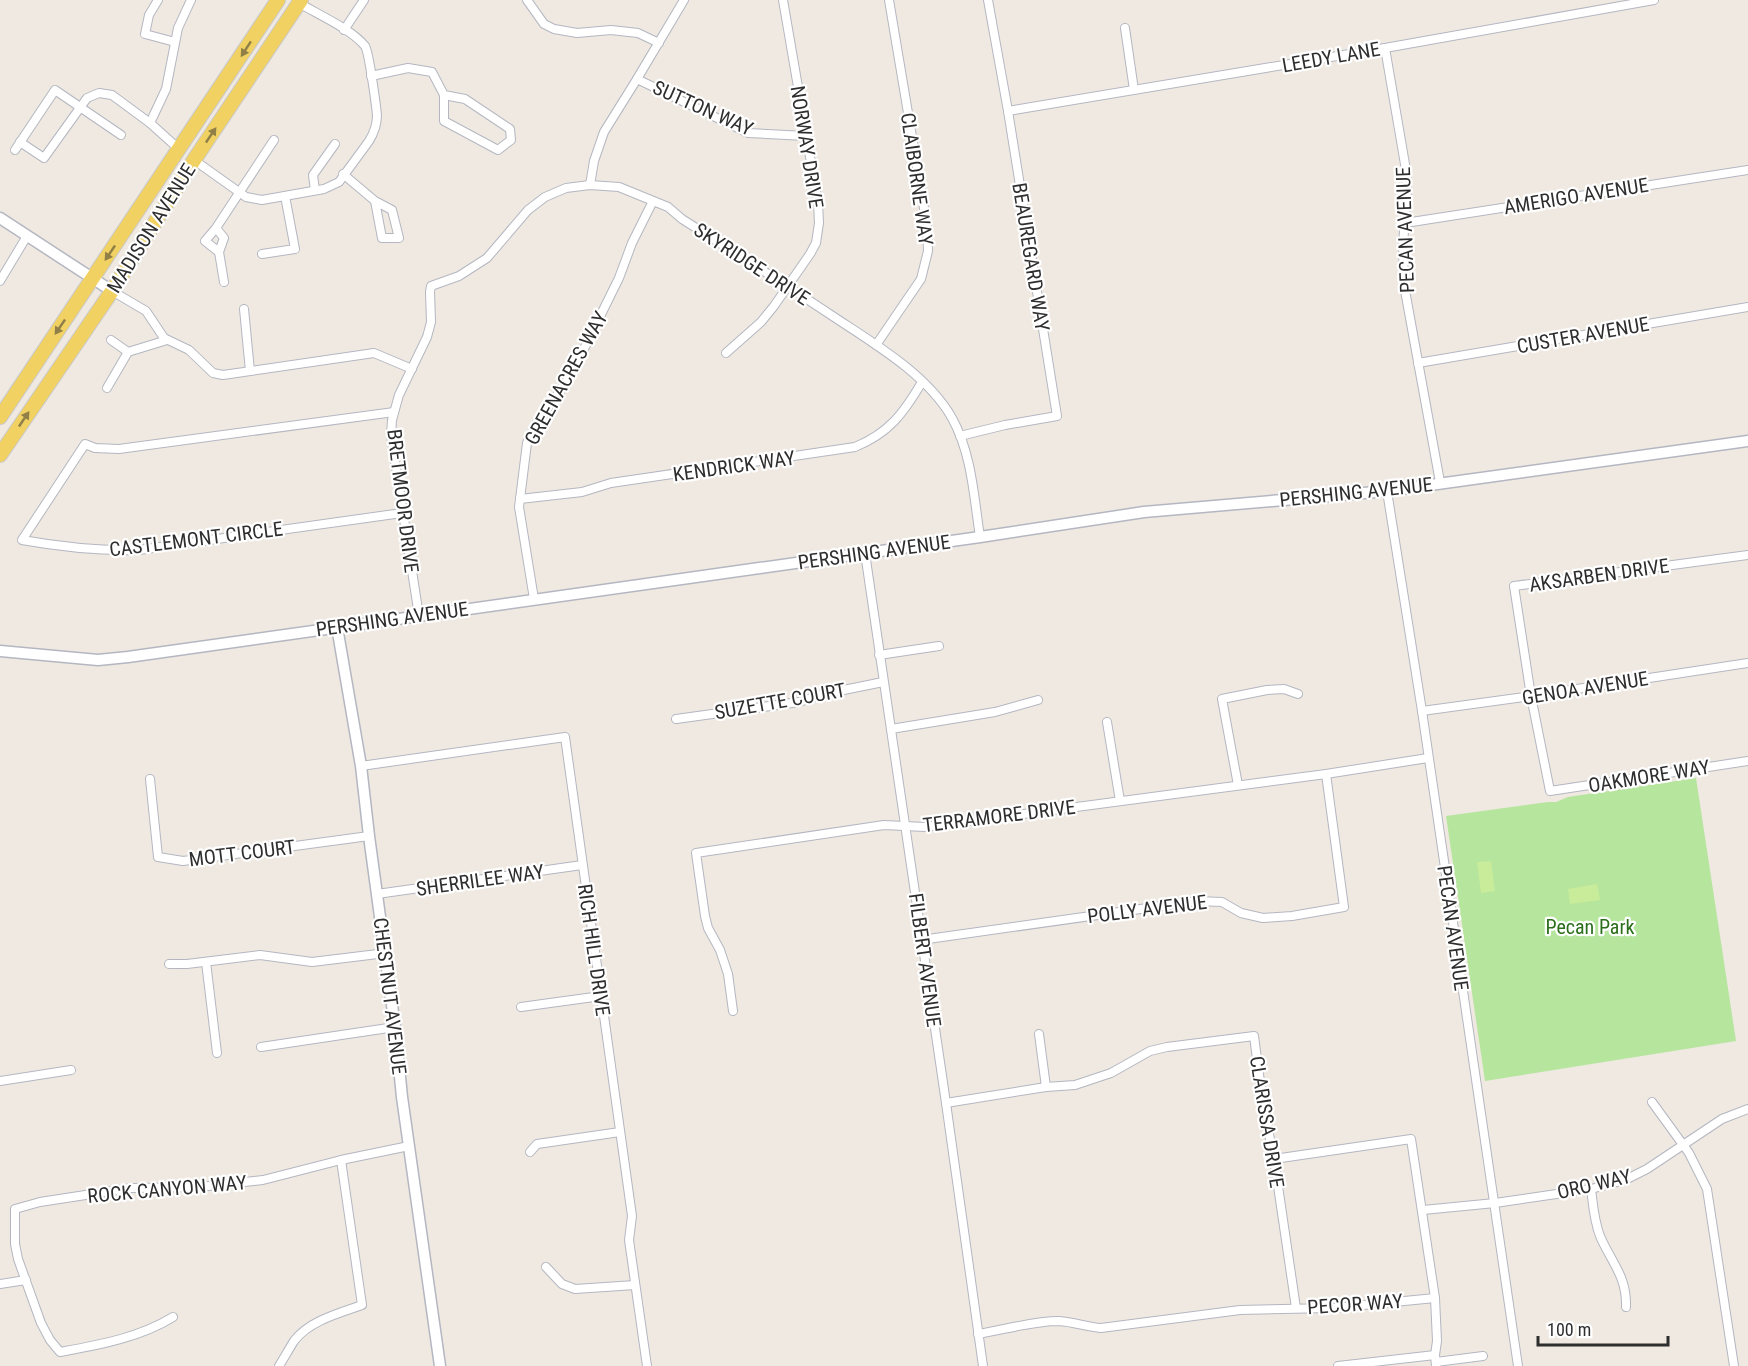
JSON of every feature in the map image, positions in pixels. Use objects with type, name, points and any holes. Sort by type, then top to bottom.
[{"type":"main road","name":"MADISON AVENUE","points":[[0,417],[279,0]]},
{"type":"main road","name":"MADISON AVENUE","points":[[0,455],[112,291],[194,160],[300,1]]},
{"type":"street","points":[[158,0],[149,15],[145,34],[175,42]]},
{"type":"street","points":[[150,123],[166,89],[178,28],[191,0]]},
{"type":"street","points":[[344,30],[364,0]]},
{"type":"street","points":[[527,0],[544,24],[554,29],[577,33],[611,30],[638,33],[659,43]]},
{"type":"street","points":[[590,185],[594,161],[604,132],[684,0]]},
{"type":"street","name":"NORWAY DRIVE","points":[[726,353],[761,322],[789,287],[816,243],[819,223],[818,203],[783,0]]},
{"type":"street","name":"CLAIBORNE WAY","points":[[876,345],[921,279],[928,251],[927,226],[889,0]]},
{"type":"street","name":"BEAUREGARD WAY","points":[[960,436],[996,426],[1057,416],[988,0]]},
{"type":"street","name":"LEEDY LANE","points":[[1008,111],[1654,0]]},
{"type":"street","points":[[194,160],[239,192],[254,200],[262,200],[324,189],[339,182],[373,135],[377,115],[367,48],[357,38],[300,1]]},
{"type":"street","points":[[1125,28],[1134,90]]},
{"type":"street","name":"PECAN AVENUE","points":[[1385,48],[1406,170],[1407,190],[1402,245],[1404,285],[1440,482]]},
{"type":"street","points":[[371,76],[408,68],[432,72],[444,95],[444,120],[498,150],[510,140],[510,129],[465,99],[444,95]]},
{"type":"street","name":"SUTTON WAY","points":[[637,79],[748,133],[806,136]]},
{"type":"street","points":[[121,135],[80,107],[55,90],[17,146],[44,158],[80,107],[87,98],[105,93],[112,95],[150,123],[180,150]]},
{"type":"street","points":[[219,252],[205,242],[274,140]]},
{"type":"street","points":[[315,190],[313,176],[335,144]]},
{"type":"street","name":"AMERIGO AVENUE","points":[[1405,223],[1748,170]]},
{"type":"street","points":[[343,174],[375,201]]},
{"type":"street","name":"SKYRIDGE DRIVE","points":[[431,286],[459,276],[487,258],[528,210],[545,197],[566,188],[590,185],[619,187],[668,207],[682,219],[876,345],[934,393],[944,405],[960,436],[969,467],[980,537]]},
{"type":"street","points":[[262,254],[295,249],[285,196]]},
{"type":"street","name":"GREENACRES WAY","points":[[534,599],[520,514],[527,442],[536,424],[577,363],[619,278],[632,243],[653,201]]},
{"type":"street","points":[[0,218],[93,279],[147,311],[161,336],[189,350],[216,375],[374,353],[412,369]]},
{"type":"street","points":[[216,228],[224,238],[219,252],[224,282]]},
{"type":"street","points":[[0,281],[27,236]]},
{"type":"street","name":"BRETMOOR DRIVE","points":[[419,616],[392,442],[394,412],[399,395],[427,337],[431,322],[429,292],[431,286]]},
{"type":"street","name":"CUSTER AVENUE","points":[[1418,363],[1748,307]]},
{"type":"street","points":[[244,309],[250,371]]},
{"type":"street","points":[[111,340],[128,352]]},
{"type":"street","points":[[107,388],[128,352],[167,340]]},
{"type":"street","name":"KENDRICK WAY","points":[[520,499],[582,492],[611,483],[855,447],[867,442],[898,419],[906,410],[922,382]]},
{"type":"street","name":"CASTLEMONT CIRCLE","points":[[394,412],[119,449],[95,448],[85,444],[22,540],[102,551],[139,550],[402,513]]},
{"type":"street","name":"PERSHING AVENUE","points":[[0,651],[98,660],[128,657],[1144,512],[1387,491],[1748,441]]},
{"type":"street","name":"PECAN AVENUE","points":[[1387,491],[1422,711],[1518,1366]]},
{"type":"street","name":"FILBERT AVENUE","points":[[865,553],[983,1366]]},
{"type":"street","name":"AKSARBEN DRIVE","points":[[1550,791],[1531,696],[1514,586],[1748,555]]},
{"type":"street","name":"CHESTNUT AVENUE","points":[[337,627],[361,766],[409,1146],[440,1366]]},
{"type":"street","points":[[879,654],[939,646]]},
{"type":"street","name":"GENOA AVENUE","points":[[1422,711],[1748,663]]},
{"type":"street","name":"SUZETTE COURT","points":[[676,719],[799,702],[824,694],[883,682]]},
{"type":"street","points":[[1238,785],[1222,699],[1267,690],[1284,689],[1298,694]]},
{"type":"street","points":[[891,729],[996,712],[1038,700]]},
{"type":"street","points":[[1107,722],[1120,801]]},
{"type":"street","name":"RICH HILL DRIVE","points":[[361,766],[565,737],[632,1216],[630,1240],[647,1366]]},
{"type":"street","name":"TERRAMORE DRIVE","points":[[733,1011],[728,974],[705,916],[696,853],[884,825],[925,827],[1326,774],[1428,758]]},
{"type":"street","name":"OAKMORE WAY","points":[[1550,791],[1748,760]]},
{"type":"street","name":"POLLY AVENUE","points":[[921,940],[1197,901],[1215,900],[1241,913],[1263,918],[1292,916],[1344,907],[1326,774]]},
{"type":"street","name":"MOTT COURT","points":[[150,779],[158,857],[183,861],[369,836]]},
{"type":"street","name":"SHERRILEE WAY","points":[[377,894],[582,865]]},
{"type":"street","points":[[169,964],[260,955],[312,962],[386,953]]},
{"type":"street","points":[[206,962],[217,1053]]},
{"type":"street","points":[[521,1007],[601,996]]},
{"type":"street","points":[[261,1047],[395,1027]]},
{"type":"street","points":[[1039,1034],[1046,1087]]},
{"type":"street","name":"CLARISSA DRIVE","points":[[946,1103],[1046,1087],[1074,1085],[1111,1073],[1150,1051],[1254,1036],[1296,1308]]},
{"type":"street","points":[[0,1081],[71,1071]]},
{"type":"street","points":[[1652,1101],[1689,1153],[1709,1195],[1734,1366]]},
{"type":"street","name":"ORO WAY","points":[[1423,1210],[1495,1203],[1590,1189],[1625,1180],[1638,1174],[1722,1119],[1748,1109]]},
{"type":"street","points":[[530,1152],[537,1144],[620,1132]]},
{"type":"street","points":[[1274,1159],[1411,1139],[1435,1298],[1436,1361]]},
{"type":"street","name":"ROCK CANYON WAY","points":[[173,1317],[107,1344],[60,1352],[41,1323],[16,1251],[15,1209],[40,1202],[131,1188],[199,1187],[263,1180],[409,1146]]},
{"type":"street","points":[[279,1366],[295,1341],[312,1326],[362,1305],[341,1160]]},
{"type":"street","points":[[1590,1189],[1599,1233],[1624,1284],[1626,1307]]},
{"type":"street","points":[[546,1267],[562,1284],[575,1289],[635,1285]]},
{"type":"street","points":[[0,1284],[26,1281]]},
{"type":"street","name":"PECOR WAY","points":[[978,1334],[1057,1321],[1088,1328],[1101,1328],[1240,1310],[1333,1308],[1435,1298]]},
{"type":"street","points":[[1338,1366],[1483,1356]]},
{"type":"green space","name":"Pecan Park","points":[[1696,778],[1736,1041],[1485,1081],[1446,816],[1556,802],[1568,797]]},
{"type":"green space","points":[[1491,861],[1495,891],[1481,893],[1477,862]]},
{"type":"green space","points":[[1597,884],[1600,900],[1570,904],[1568,889]]}]
